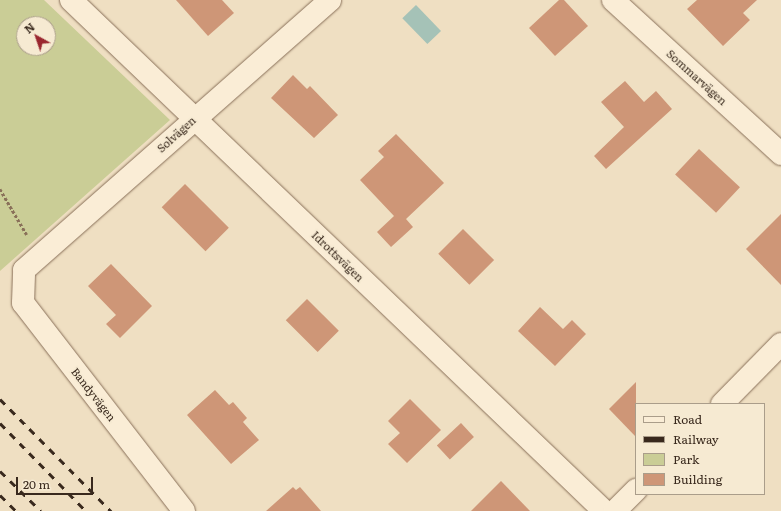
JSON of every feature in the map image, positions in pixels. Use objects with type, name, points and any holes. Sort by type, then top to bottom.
[{"type":"street","name":"Idrottsvägen","points":[[71,0],[604,511]]},
{"type":"street","name":"Solvägen","points":[[31,263],[194,118],[330,0]]},
{"type":"street","name":"Sommarvägen","points":[[613,0],[781,154]]},
{"type":"street","name":"Bandyvägen","points":[[31,263],[23,303],[184,511]]},
{"type":"street","points":[[723,403],[781,344]]},
{"type":"street","points":[[615,511],[635,491]]},
{"type":"path","points":[[0,189],[31,263]]},
{"type":"green space","points":[[0,0],[44,0],[170,120],[0,271]]},
{"type":"shaded area","points":[[416,5],[441,31],[427,44],[402,18]]},
{"type":"building","points":[[176,0],[222,0],[234,13],[208,36]]},
{"type":"building","points":[[559,0],[564,0],[588,26],[555,56],[529,28]]},
{"type":"building","points":[[697,0],[757,0],[743,13],[750,20],[723,46],[687,9]]},
{"type":"building","points":[[293,75],[307,89],[310,86],[338,115],[314,138],[271,98]]},
{"type":"building","points":[[625,81],[644,102],[656,91],[672,109],[606,169],[594,156],[624,127],[601,102]]},
{"type":"building","points":[[396,134],[444,183],[406,219],[413,227],[391,247],[377,232],[394,216],[360,180],[384,157],[378,151]]},
{"type":"building","points":[[699,149],[740,187],[716,213],[675,175]]},
{"type":"building","points":[[185,184],[229,228],[206,251],[162,207]]},
{"type":"building","points":[[781,214],[781,285],[746,249]]},
{"type":"building","points":[[463,229],[494,260],[469,285],[438,254]]},
{"type":"building","points":[[111,264],[152,306],[120,338],[106,324],[116,315],[88,286]]},
{"type":"building","points":[[307,299],[339,331],[318,352],[286,320]]},
{"type":"building","points":[[540,307],[563,329],[572,320],[586,334],[555,366],[518,331]]},
{"type":"building","points":[[636,382],[635,436],[609,409]]},
{"type":"building","points":[[215,390],[229,405],[233,402],[247,418],[243,422],[259,440],[231,464],[187,415]]},
{"type":"building","points":[[410,399],[441,430],[407,463],[388,444],[400,433],[388,421]]},
{"type":"building","points":[[461,423],[474,437],[450,459],[437,446]]},
{"type":"building","points":[[501,481],[530,511],[471,511]]},
{"type":"building","points":[[293,487],[296,490],[300,487],[321,511],[266,511]]},
{"type":"railway","points":[[0,399],[111,511]]},
{"type":"railway","points":[[0,423],[86,511]]},
{"type":"railway","points":[[0,471],[41,511]]},
{"type":"railway","points":[[0,495],[16,511]]}]
